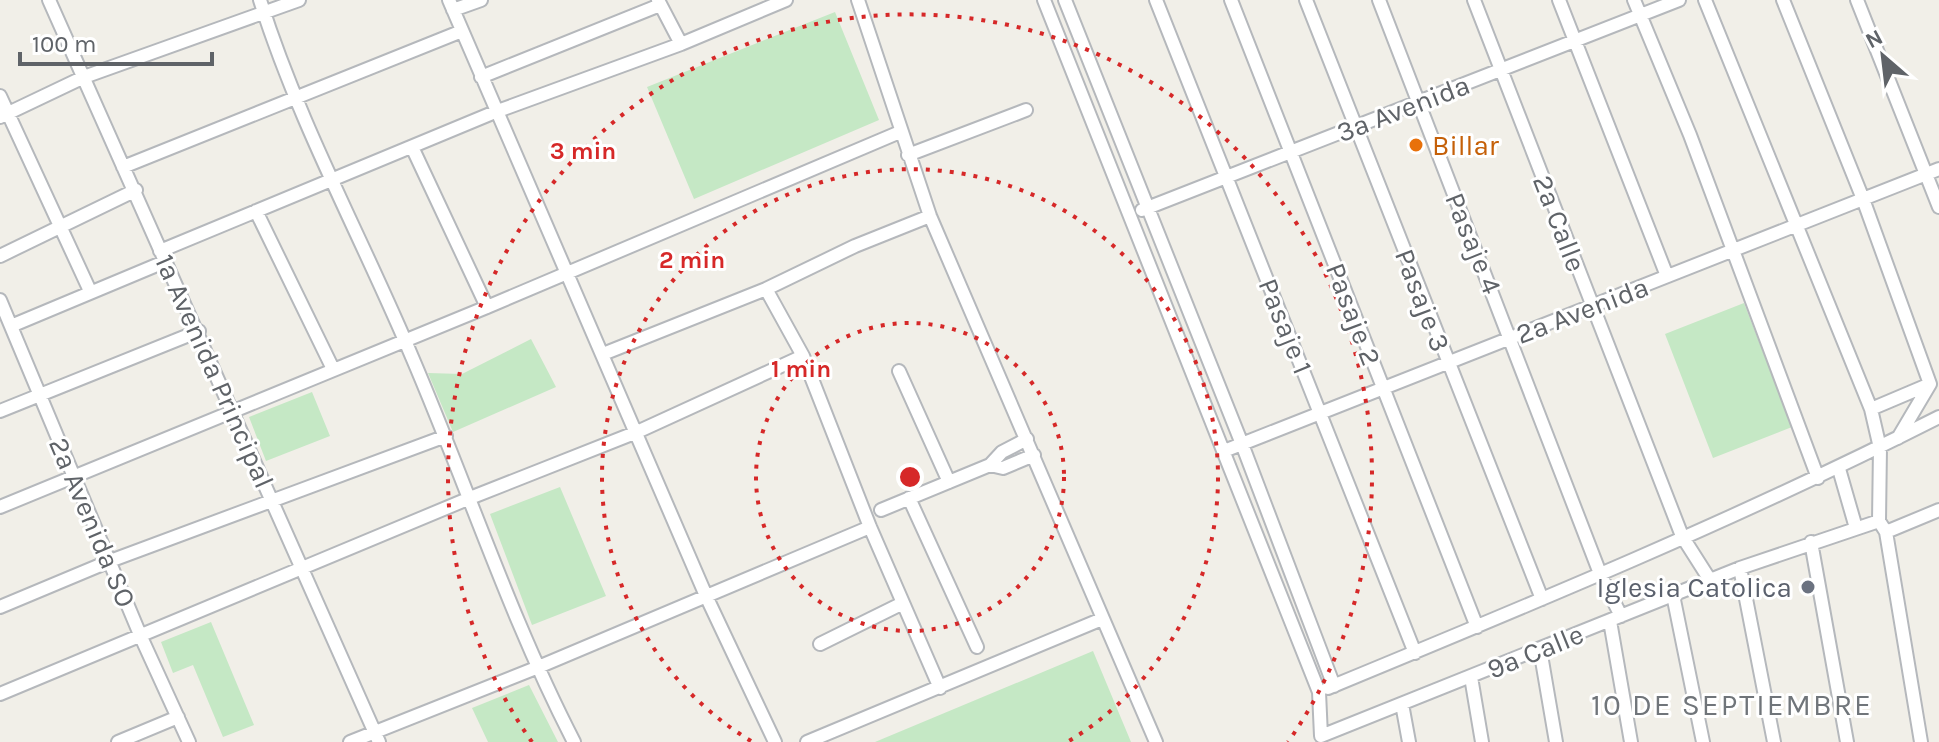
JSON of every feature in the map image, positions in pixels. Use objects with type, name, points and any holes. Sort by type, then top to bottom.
[{"type":"street","name":"1a Avenida Principal","points":[[49,0],[136,190],[162,256],[199,331],[376,737]]},
{"type":"street","points":[[260,0],[295,97],[446,436],[536,668],[574,742]]},
{"type":"street","points":[[4,116],[84,77],[265,15],[299,0]]},
{"type":"street","points":[[481,0],[451,5],[707,598],[775,742]]},
{"type":"street","points":[[11,326],[256,211],[495,112],[681,44],[786,0]]},
{"type":"street","points":[[858,0],[930,216],[1156,742]]},
{"type":"street","points":[[1044,0],[1319,692],[1322,739]]},
{"type":"street","points":[[1065,0],[1242,444],[1334,686]]},
{"type":"street","name":"Pasaje 1","points":[[1156,0],[1415,653]]},
{"type":"street","name":"Pasaje 2","points":[[1231,0],[1477,627]]},
{"type":"street","name":"Pasaje 3","points":[[1306,0],[1542,599]]},
{"type":"street","name":"Pasaje 4","points":[[1379,0],[1601,576],[1615,618],[1631,742]]},
{"type":"street","name":"2a Calle","points":[[1474,0],[1682,536],[1710,580]]},
{"type":"street","points":[[1559,0],[1667,276]]},
{"type":"street","points":[[1634,0],[1733,250],[1818,478]]},
{"type":"street","name":"3a Avenida","points":[[1128,215],[1679,0]]},
{"type":"street","points":[[1705,0],[1799,224],[1871,409],[1880,448],[1883,526],[1921,742]]},
{"type":"street","points":[[1783,0],[1863,199],[1930,384]]},
{"type":"street","points":[[1857,0],[1939,207]]},
{"type":"street","points":[[481,77],[659,2],[681,44]]},
{"type":"street","points":[[123,167],[462,31]]},
{"type":"street","points":[[0,96],[4,116],[62,224],[90,291]]},
{"type":"street","points":[[908,155],[1026,110]]},
{"type":"street","points":[[0,507],[487,307],[900,132]]},
{"type":"street","points":[[412,147],[487,307]]},
{"type":"street","name":"2a Avenida","points":[[1224,451],[1939,169]]},
{"type":"street","points":[[0,256],[136,190]]},
{"type":"street","points":[[256,211],[333,369]]},
{"type":"street","points":[[603,354],[766,289],[930,216]]},
{"type":"street","points":[[766,289],[803,356],[870,527],[940,688]]},
{"type":"street","name":"2a Avenida SO","points":[[0,300],[141,637],[189,742]]},
{"type":"street","points":[[0,411],[199,331]]},
{"type":"street","points":[[0,694],[470,498],[637,432],[803,356]]},
{"type":"street","points":[[899,371],[949,482]]},
{"type":"street","points":[[1871,409],[1930,384]]},
{"type":"street","points":[[1898,438],[1930,384]]},
{"type":"street","points":[[1319,692],[1601,576],[1682,536],[1839,469],[1939,417]]},
{"type":"street","points":[[0,607],[110,561],[446,436]]},
{"type":"street","points":[[881,510],[990,465],[1002,452],[1027,439]]},
{"type":"street","points":[[990,465],[1003,468],[1034,455]]},
{"type":"street","points":[[1839,469],[1856,528]]},
{"type":"street","points":[[909,498],[977,647]]},
{"type":"street","name":"9a Calle","points":[[1307,742],[1322,739],[1740,568],[1856,528],[1883,526],[1939,510]]},
{"type":"street","points":[[350,742],[376,737],[870,527]]},
{"type":"street","points":[[1811,542],[1847,742]]},
{"type":"street","points":[[1740,568],[1774,742]]},
{"type":"street","points":[[1673,595],[1703,742]]},
{"type":"street","points":[[820,644],[903,603]]},
{"type":"street","points":[[807,742],[1102,619]]},
{"type":"street","points":[[1540,649],[1556,742]]},
{"type":"street","points":[[1471,677],[1482,742]]},
{"type":"street","points":[[1402,704],[1409,742]]},
{"type":"street","points":[[118,742],[178,717]]},
{"type":"green space","points":[[835,12],[879,120],[694,199],[647,87]]},
{"type":"green space","points":[[1744,303],[1792,427],[1713,458],[1665,334]]},
{"type":"green space","points":[[531,339],[556,387],[453,432],[428,373],[462,374]]},
{"type":"green space","points":[[312,392],[330,436],[266,461],[249,417]]},
{"type":"green space","points":[[560,487],[606,596],[532,625],[490,514]]},
{"type":"green space","points":[[211,622],[254,725],[223,737],[193,665],[173,673],[161,642]]},
{"type":"green space","points":[[1093,651],[1131,742],[875,742]]},
{"type":"green space","points":[[529,685],[558,742],[488,742],[472,708]]},
{"type":"place","name":"Billar","points":[[1416,145]]},
{"type":"place","name":"Iglesia Catolica","points":[[1808,587]]},
{"type":"district","name":"10 DE SEPTIEMBRE","points":[[1732,705]]}]
